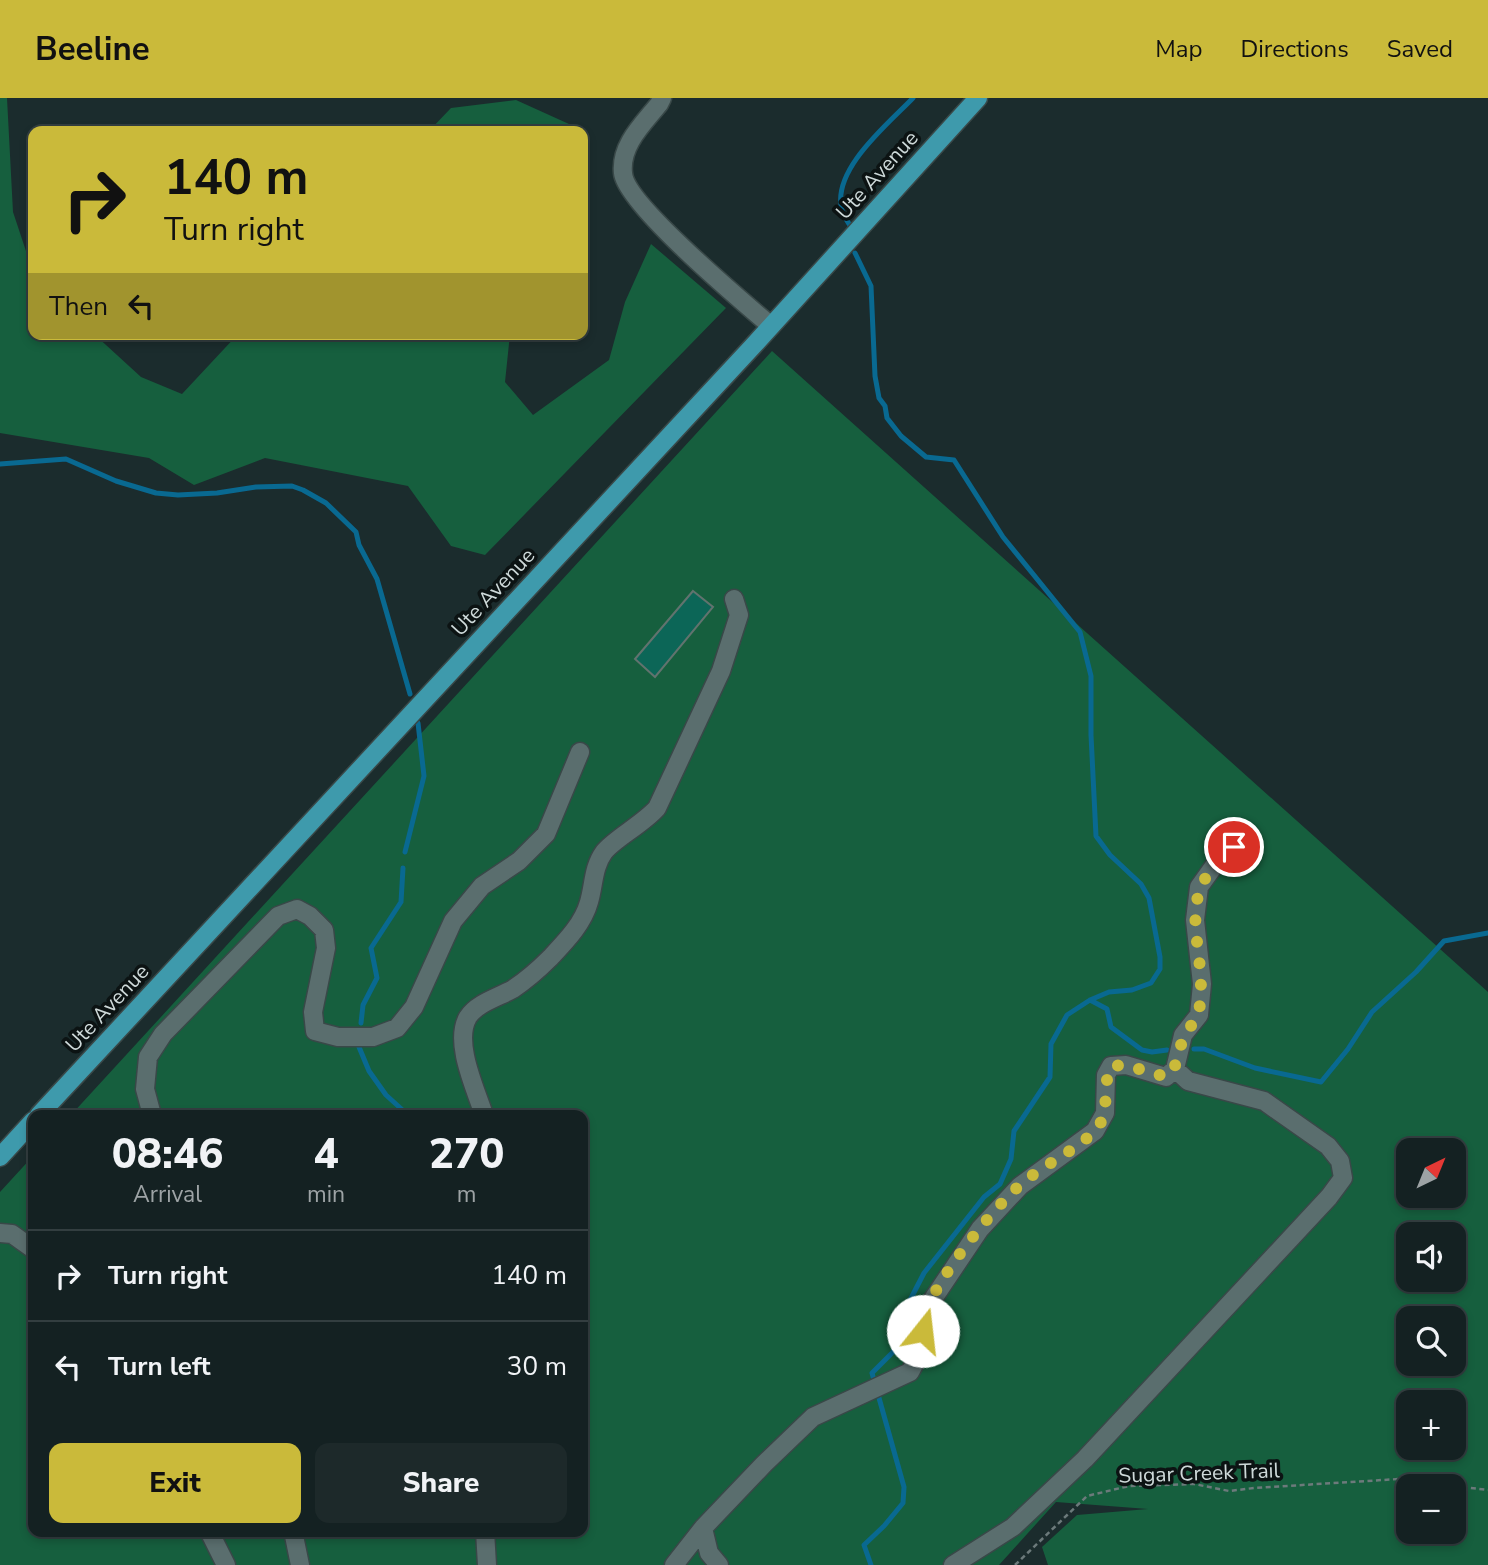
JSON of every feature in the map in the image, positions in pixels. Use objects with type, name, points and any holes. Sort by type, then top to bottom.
[{"type":"main road","name":"Ute Avenue","points":[[44,1110],[771,326],[978,98]]},
{"type":"main road","points":[[0,1157],[28,1126]]},
{"type":"lane","points":[[662,98],[632,137],[624,157],[622,172],[625,185],[638,203],[771,326]]},
{"type":"lane","points":[[482,1110],[468,1069],[463,1042],[468,1018],[480,1007],[514,988],[547,961],[578,927],[588,904],[595,867],[605,850],[646,820],[657,808],[721,671],[739,615],[734,599]]},
{"type":"lane","points":[[151,1110],[145,1089],[148,1057],[163,1034],[278,916],[297,909],[310,916],[324,930],[326,948],[313,1012],[316,1031],[338,1037],[373,1037],[397,1028],[414,1007],[453,920],[482,886],[519,861],[546,834],[580,752]]},
{"type":"lane","points":[[674,1565],[703,1528],[764,1464],[813,1418],[910,1372],[918,1357],[929,1306],[942,1282],[979,1229],[1020,1186],[1096,1131],[1105,1114],[1106,1075],[1111,1066],[1126,1065],[1166,1077],[1175,1069],[1183,1035],[1199,1016],[1202,984],[1195,920],[1199,887],[1219,859],[1234,847]]},
{"type":"lane","points":[[954,1565],[1013,1527],[1085,1459],[1329,1197],[1343,1178],[1340,1161],[1328,1146],[1264,1101],[1188,1081],[1175,1069]]},
{"type":"lane","points":[[0,1233],[12,1234],[28,1245]]},
{"type":"lane","points":[[703,1528],[709,1553],[719,1565]]},
{"type":"lane","points":[[212,1537],[226,1565]]},
{"type":"lane","points":[[294,1537],[300,1565]]},
{"type":"lane","points":[[485,1537],[487,1565]]},
{"type":"path","name":"Sugar Creek Trail","points":[[1015,1565],[1087,1496],[1129,1486],[1194,1484],[1229,1492],[1396,1479]]},
{"type":"path","name":"Sugar Creek Trail","points":[[1466,1487],[1488,1490]]},
{"type":"green space","points":[[0,98],[7,98],[13,212],[28,257],[28,340],[101,340],[141,377],[182,394],[232,340],[509,340],[505,382],[533,415],[609,360],[625,302],[651,244],[726,308],[485,555],[451,546],[408,486],[265,458],[194,485],[149,458],[0,433]]},
{"type":"green space","points":[[516,100],[570,126],[434,126],[451,108]]},
{"type":"green space","points":[[772,351],[1488,992],[1488,1565],[1048,1565],[1042,1547],[1077,1515],[1148,1509],[1056,1502],[999,1565],[0,1565],[0,1192],[28,1161],[28,1537],[588,1537],[588,1110],[76,1110]]},
{"type":"building","points":[[693,591],[713,607],[655,677],[635,659]]},
{"type":"waterway","points":[[853,230],[842,210],[841,195],[845,179],[864,149],[913,98]]},
{"type":"waterway","points":[[855,253],[871,286],[875,376],[879,398],[885,406],[887,418],[901,436],[926,457],[954,460],[1003,537],[1080,632],[1091,676],[1096,836],[1110,855],[1141,884],[1149,898],[1160,957],[1160,969],[1151,983],[1132,990],[1109,992],[1090,1000],[1067,1015],[1051,1044],[1050,1077],[1014,1131],[1011,1159],[1000,1184],[984,1197],[924,1273],[907,1306],[904,1332],[893,1352],[872,1373],[904,1487],[903,1503],[864,1545],[871,1565]]},
{"type":"waterway","points":[[0,464],[66,459],[116,481],[156,493],[178,495],[256,487],[292,486],[303,490],[326,503],[356,532],[359,545],[377,579],[410,694]]},
{"type":"waterway","points":[[405,852],[424,776],[418,723]]},
{"type":"waterway","points":[[361,1023],[363,1005],[377,978],[371,948],[401,902],[403,868]]},
{"type":"waterway","points":[[1194,1049],[1204,1049],[1255,1068],[1321,1082],[1348,1049],[1372,1012],[1416,972],[1444,941],[1488,933]]},
{"type":"waterway","points":[[1090,1000],[1107,1009],[1111,1027],[1142,1050],[1167,1050]]},
{"type":"waterway","points":[[359,1047],[369,1071],[386,1095],[402,1110]]},
{"type":"route","points":[[923,1331],[929,1306],[942,1282],[979,1229],[1020,1186],[1096,1131],[1105,1114],[1106,1075],[1111,1066],[1126,1065],[1166,1077],[1175,1069],[1183,1035],[1199,1016],[1202,984],[1195,920],[1199,887],[1219,859],[1234,847]]}]
